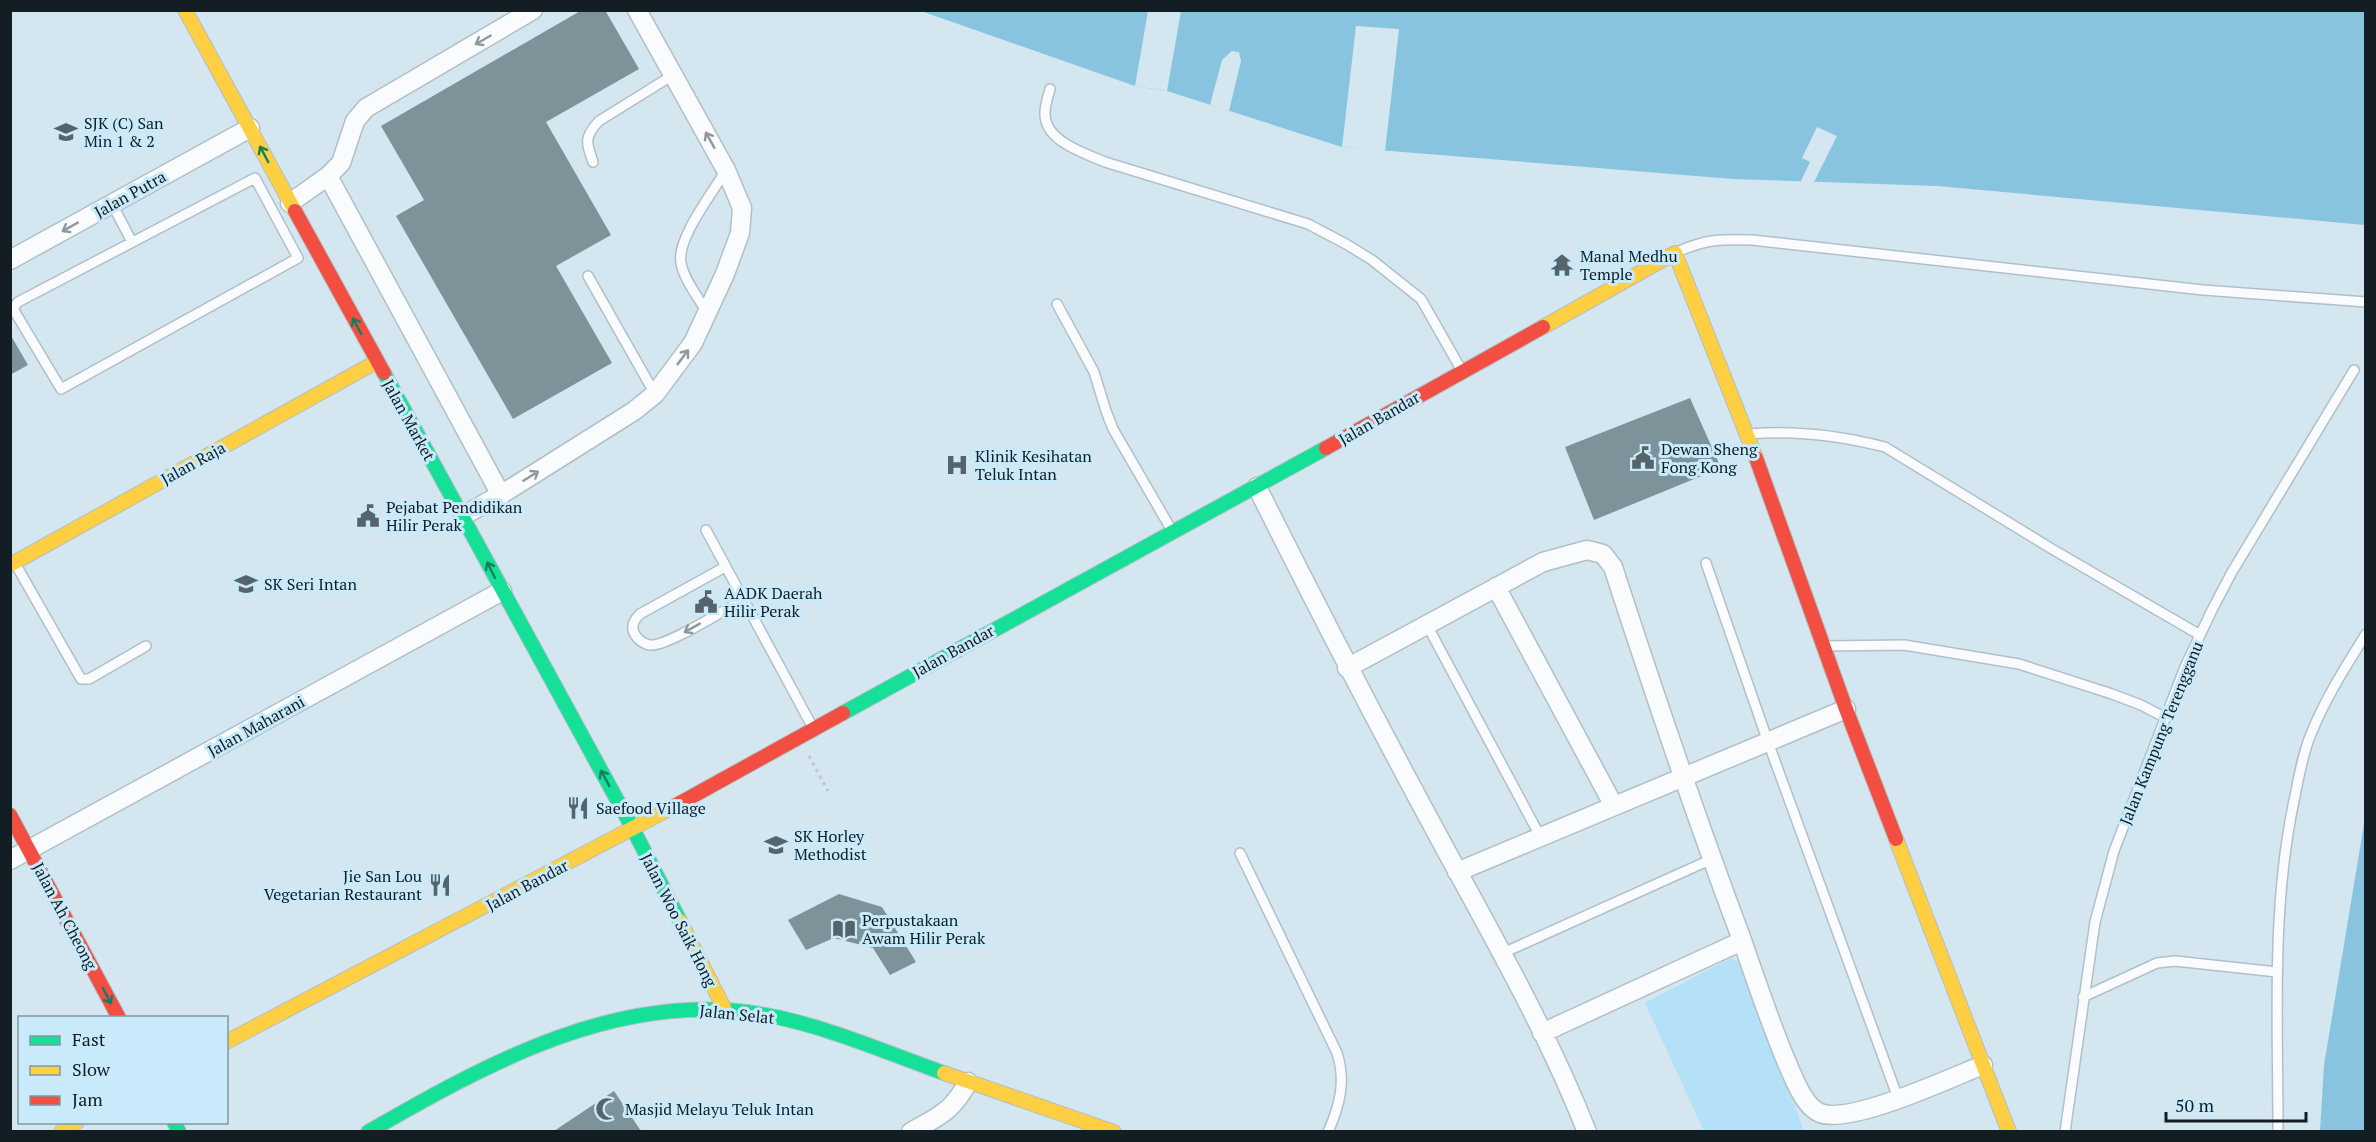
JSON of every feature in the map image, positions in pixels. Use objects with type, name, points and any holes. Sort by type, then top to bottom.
[{"type":"street","name":"Jalan Market","points":[[185,10],[633,829]]},
{"type":"street","points":[[290,203],[328,176],[341,163],[355,121],[366,108],[533,10]]},
{"type":"street","points":[[463,516],[501,495],[634,411],[655,394],[693,344],[740,233],[742,208],[726,170],[637,10]]},
{"type":"street","name":"Jalan Putra","points":[[10,260],[250,128]]},
{"type":"street","points":[[328,176],[501,495]]},
{"type":"street","points":[[1675,253],[1747,434],[1846,709],[2009,1131]]},
{"type":"street","name":"Jalan Bandar","points":[[228,1041],[633,829],[1172,531],[1257,488],[1675,253]]},
{"type":"street","name":"Jalan Raja","points":[[12,560],[376,362]]},
{"type":"street","points":[[1257,488],[1347,668],[1503,953],[1571,1091],[1587,1131]]},
{"type":"street","points":[[1347,668],[1544,562],[1587,549],[1603,554],[1613,567],[1682,777],[1795,1082],[1806,1100],[1818,1112],[1835,1116],[1869,1109],[1983,1065]]},
{"type":"street","points":[[1496,587],[1614,806]]},
{"type":"street","name":"Jalan Maharani","points":[[10,860],[502,591]]},
{"type":"street","points":[[1457,872],[1846,709]]},
{"type":"street","name":"Jalan Ah Cheong","points":[[10,815],[118,1016]]},
{"type":"street","name":"Jalan Woo Saik Hong","points":[[633,829],[725,1010]]},
{"type":"street","points":[[1542,1033],[1742,941]]},
{"type":"street","name":"Jalan Selat","points":[[368,1131],[457,1080],[543,1041],[583,1028],[646,1014],[695,1009],[762,1014],[801,1023],[1114,1131]]},
{"type":"street","points":[[911,1131],[949,1111],[968,1082]]},
{"type":"lane","points":[[593,162],[586,143],[594,126],[673,75]]},
{"type":"lane","points":[[1050,89],[1044,114],[1050,131],[1073,148],[1105,162],[1308,224],[1372,260],[1421,299],[1462,371]]},
{"type":"lane","points":[[707,313],[686,275],[681,261],[682,246],[726,170]]},
{"type":"lane","points":[[255,178],[298,258],[61,389],[14,307],[132,242],[255,178]]},
{"type":"lane","points":[[112,204],[132,242]]},
{"type":"lane","points":[[1675,253],[1699,242],[1722,239],[1752,240],[2204,290],[2366,302]]},
{"type":"lane","points":[[588,276],[655,394]]},
{"type":"lane","points":[[1057,304],[1095,372],[1113,429],[1172,531]]},
{"type":"lane","name":"Jalan Kampung Terengganu","points":[[2065,1131],[2083,997],[2103,885],[2114,851],[2200,635],[2232,572],[2354,370]]},
{"type":"lane","points":[[1747,434],[1776,432],[1859,441],[1885,447],[2052,549],[2200,635]]},
{"type":"lane","points":[[706,530],[813,728]]},
{"type":"lane","points":[[12,560],[81,679],[89,679],[146,646]]},
{"type":"lane","points":[[1706,563],[1768,742],[1898,1098]]},
{"type":"lane","points":[[725,567],[640,614],[634,620],[633,627],[636,636],[649,645],[657,644],[676,637],[743,600]]},
{"type":"lane","points":[[1427,625],[1540,836]]},
{"type":"lane","points":[[2278,1131],[2277,972],[2282,881],[2289,822],[2310,735],[2329,696],[2366,634]]},
{"type":"lane","points":[[1823,646],[1904,645],[2019,664],[2112,694],[2166,718]]},
{"type":"lane","points":[[1240,853],[1336,1053],[1342,1070],[1342,1087],[1337,1111],[1328,1131]]},
{"type":"lane","points":[[1503,953],[1712,859]]},
{"type":"lane","points":[[2083,997],[2157,963],[2175,961],[2277,972]]},
{"type":"path","points":[[798,736],[828,791]]},
{"type":"shaded area","points":[[921,11],[2365,11],[2365,225],[1937,186],[1733,179],[1342,147],[1167,91],[1135,86]]},
{"type":"shaded area","points":[[2365,818],[2365,1131],[2320,1131],[2324,1065]]},
{"type":"shaded area","points":[[1731,958],[1740,962],[1804,1131],[1704,1131],[1645,1003]]},
{"type":"pier","points":[[1148,11],[1181,11],[1167,91],[1135,86]]},
{"type":"pier","points":[[1356,26],[1399,29],[1385,151],[1342,147]]},
{"type":"pier","points":[[1232,51],[1239,52],[1241,61],[1229,111],[1210,105],[1222,60]]},
{"type":"pier","points":[[1817,127],[1837,136],[1812,186],[1799,185],[1810,162],[1802,158]]},
{"type":"building","points":[[582,10],[605,10],[639,69],[546,122],[611,235],[556,266],[612,363],[513,419],[396,216],[424,200],[381,126]]},
{"type":"building","points":[[10,334],[28,365],[10,375]]},
{"type":"building","name":"Dewan Sheng Fong Kong","points":[[1690,398],[1721,468],[1594,520],[1565,447]]},
{"type":"building","name":"Perpustakaan Awam Hilir Perak","points":[[839,894],[882,907],[916,962],[890,975],[873,948],[834,938],[806,950],[788,920]]},
{"type":"building","name":"Masjid Melayu Teluk Intan","points":[[614,1091],[641,1131],[554,1131]]},
{"type":"traffic: fast","points":[[384,373],[633,829],[680,921]]},
{"type":"traffic: fast","points":[[843,713],[1326,448]]},
{"type":"traffic: fast","points":[[368,1132],[461,1081],[509,1058],[558,1038],[608,1022],[660,1012],[712,1009],[766,1015],[855,1040],[944,1073]]},
{"type":"traffic: fast","points":[[175,1124],[179,1132]]},
{"type":"traffic: slow","points":[[185,10],[295,211]]},
{"type":"traffic: slow","points":[[1543,327],[1675,253],[1756,458]]},
{"type":"traffic: slow","points":[[10,565],[376,362]]},
{"type":"traffic: slow","points":[[228,1041],[673,807]]},
{"type":"traffic: slow","points":[[1896,839],[2009,1132]]},
{"type":"traffic: slow","points":[[680,921],[725,1010]]},
{"type":"traffic: slow","points":[[944,1073],[1114,1132]]},
{"type":"traffic: slow","points":[[61,1132],[74,1124]]},
{"type":"traffic: jam","points":[[295,211],[384,373]]},
{"type":"traffic: jam","points":[[1326,448],[1543,327]]},
{"type":"traffic: jam","points":[[1756,458],[1846,709],[1896,839]]},
{"type":"traffic: jam","points":[[673,807],[843,713]]},
{"type":"traffic: jam","points":[[10,815],[118,1016]]},
{"type":"place","name":"SJK (C) San Min 1 & 2","points":[[66,132]]},
{"type":"place","name":"Manal Medhu Temple","points":[[1562,265]]},
{"type":"place","name":"Dewan Sheng Fong Kong","points":[[1643,458]]},
{"type":"place","name":"Klinik Kesihatan Teluk Intan","points":[[957,465]]},
{"type":"place","name":"Pejabat Pendidikan Hilir Perak","points":[[368,516]]},
{"type":"place","name":"SK Seri Intan","points":[[246,584]]},
{"type":"place","name":"AADK Daerah Hilir Perak","points":[[706,602]]},
{"type":"place","name":"Saefood Village","points":[[578,808]]},
{"type":"place","name":"SK Horley Methodist","points":[[776,845]]},
{"type":"place","name":"Jie San Lou Vegetarian Restaurant","points":[[440,885]]},
{"type":"place","name":"Perpustakaan Awam Hilir Perak","points":[[844,929]]},
{"type":"place","name":"Masjid Melayu Teluk Intan","points":[[607,1109]]}]
